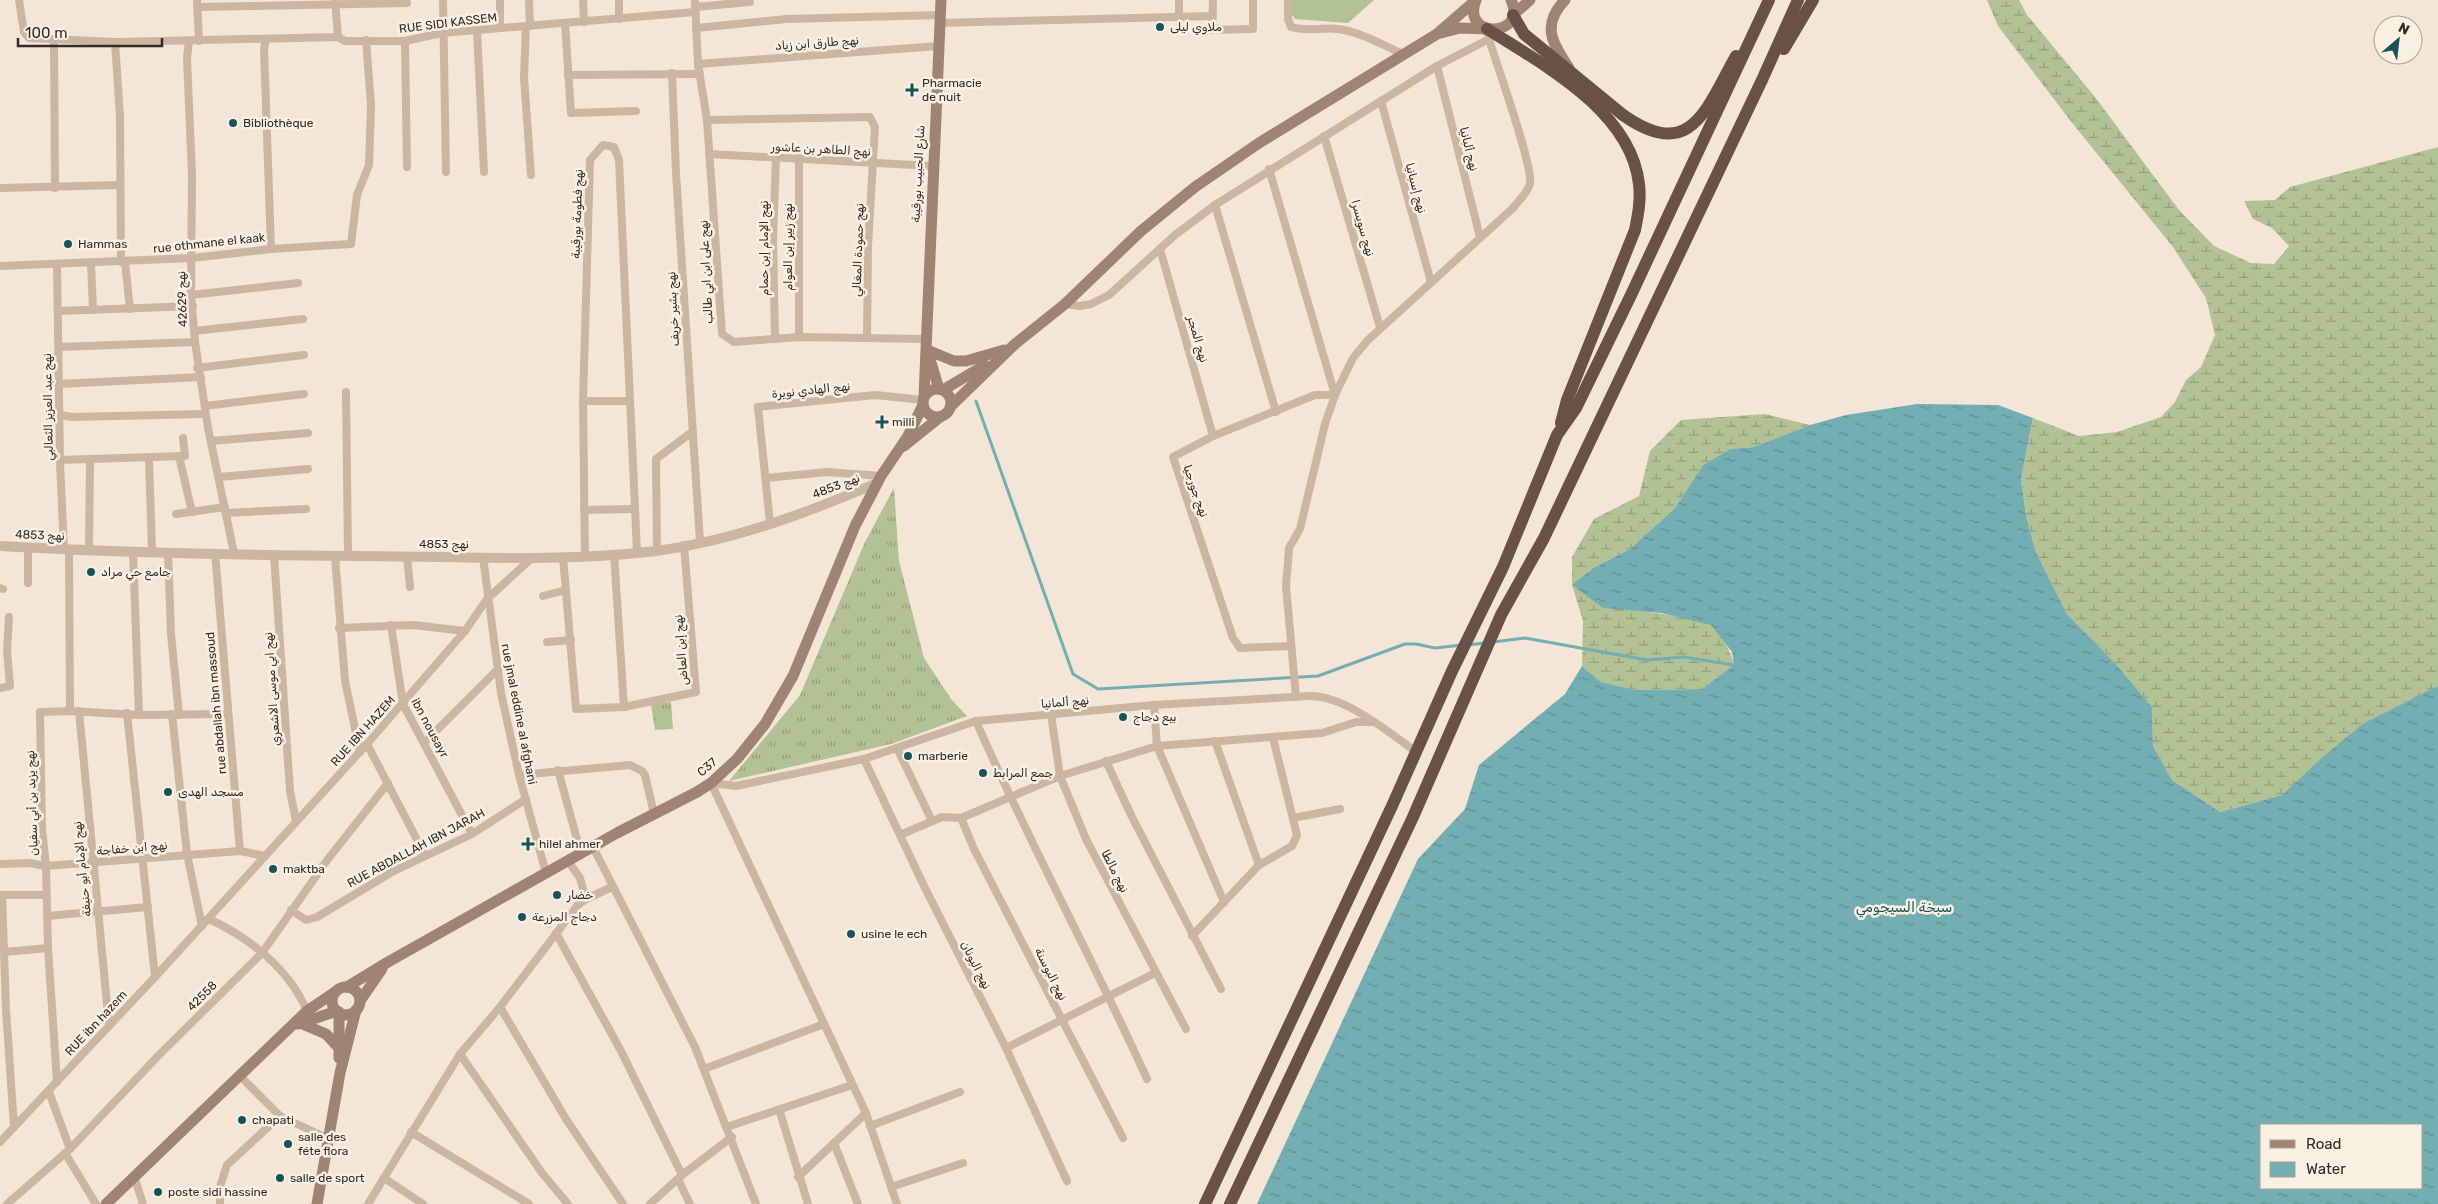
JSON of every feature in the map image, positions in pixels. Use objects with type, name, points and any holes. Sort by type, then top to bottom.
[{"type":"highway","points":[[1557,435],[1576,408],[1770,0]]},
{"type":"highway","points":[[1230,1204],[1413,817],[1491,636],[1544,538],[1762,80],[1798,0]]},
{"type":"highway","points":[[1762,80],[1776,62],[1813,0]]},
{"type":"highway","points":[[1513,15],[1524,34],[1639,126],[1650,132],[1674,135],[1685,131],[1702,116],[1744,41],[1757,28]]},
{"type":"highway","points":[[1205,1204],[1392,806],[1452,671],[1503,567],[1557,435],[1567,400],[1635,230],[1640,206],[1639,184],[1634,160],[1622,135],[1600,109],[1527,54],[1488,34]]},
{"type":"main road","name":"شارع الحبيب بورقيبة","points":[[923,401],[927,344],[932,166],[941,0]]},
{"type":"main road","points":[[899,451],[947,413],[951,406],[1015,344],[1065,304],[1141,231],[1202,181],[1245,152],[1437,34],[1476,0]]},
{"type":"main road","points":[[1476,0],[1474,5],[1475,17],[1488,34]]},
{"type":"main road","points":[[1437,34],[1460,28],[1488,34],[1500,29],[1511,21],[1513,15],[1511,0]]},
{"type":"main road","points":[[1513,15],[1530,0]]},
{"type":"main road","points":[[1565,0],[1553,16],[1551,33],[1558,52],[1570,70]]},
{"type":"main road","points":[[927,344],[954,361],[966,361],[1004,350]]},
{"type":"main road","points":[[927,344],[941,389],[951,398],[951,406]]},
{"type":"main road","points":[[899,451],[929,391],[941,389],[980,370],[1004,350],[1015,344]]},
{"type":"main road","points":[[923,401],[929,415],[940,417]]},
{"type":"main road","name":"C37","points":[[347,987],[592,847],[683,800],[711,783],[737,759],[779,703],[805,649],[855,526],[879,480],[899,451]]},
{"type":"main road","points":[[297,1024],[338,1012],[348,1014],[358,1006],[388,962]]},
{"type":"main road","points":[[106,1204],[297,1024],[307,1011],[335,992],[347,987],[356,992],[358,1006],[340,1073],[316,1204]]},
{"type":"main road","points":[[335,992],[332,1001],[338,1012],[340,1073]]},
{"type":"main road","points":[[297,1024],[326,1034],[339,1048]]},
{"type":"street","name":"RUE SIDI KASSEM","points":[[19,0],[26,35],[29,38],[115,42],[338,36],[346,42],[366,40],[405,41],[442,33],[619,19],[695,7],[750,2]]},
{"type":"street","points":[[443,0],[442,33],[446,172]]},
{"type":"street","points":[[500,0],[500,28]]},
{"type":"street","points":[[530,0],[524,77],[531,174]]},
{"type":"street","points":[[583,0],[584,22]]},
{"type":"street","points":[[619,0],[619,19]]},
{"type":"street","points":[[1179,0],[1179,18]]},
{"type":"street","points":[[1214,0],[1212,30],[1252,30],[1253,0]]},
{"type":"street","points":[[1288,0],[1288,18],[1291,27],[1304,30],[1327,28],[1344,30],[1368,38],[1403,54]]},
{"type":"street","points":[[335,2],[338,36]]},
{"type":"street","points":[[199,41],[197,4],[407,3]]},
{"type":"street","name":"نهج على ابن ابي طالب","points":[[695,7],[698,64],[707,120],[722,334],[734,342],[799,337],[867,338],[927,344]]},
{"type":"street","points":[[696,28],[786,19],[1179,18],[1213,16]]},
{"type":"street","points":[[565,23],[571,113],[636,111]]},
{"type":"street","points":[[477,30],[484,172]]},
{"type":"street","points":[[1065,304],[1080,306],[1100,300],[1215,205],[1269,169],[1488,34],[1530,176],[1525,194],[1513,208],[1380,327],[1353,358],[1335,395],[1325,424],[1300,529],[1288,548],[1286,586],[1295,694]]},
{"type":"street","name":"rue othmane el kaak","points":[[0,266],[192,258],[271,249],[264,49],[266,38]]},
{"type":"street","points":[[54,40],[55,188]]},
{"type":"street","points":[[271,249],[347,246],[353,240],[357,195],[369,165],[371,105],[366,40]]},
{"type":"street","name":"نهج 42629","points":[[189,41],[187,58],[192,175],[191,294],[197,368],[201,377],[205,410],[234,553]]},
{"type":"street","points":[[405,41],[407,167]]},
{"type":"street","points":[[115,42],[120,117],[123,262],[130,309]]},
{"type":"street","name":"نهج طارق ابن زياد","points":[[698,64],[938,46]]},
{"type":"street","name":"نهج ألبانيا","points":[[1437,66],[1480,237]]},
{"type":"street","name":"نهج بشير خريف","points":[[672,73],[700,542]]},
{"type":"street","points":[[568,75],[700,74]]},
{"type":"street","name":"نهج إسبانيا","points":[[1381,101],[1431,282]]},
{"type":"street","name":"نهج حمودة المغالي","points":[[707,120],[870,117],[875,127],[872,163],[867,338]]},
{"type":"street","name":"نهج سويسرا","points":[[1324,136],[1380,327]]},
{"type":"street","name":"نهج فطومة بورقيبة","points":[[585,556],[583,401],[590,160],[603,145],[614,147],[619,160],[636,552]]},
{"type":"street","name":"نهج الطاهر بن عاشور","points":[[709,154],[932,166]]},
{"type":"street","name":"نهج الإمام إبن حمام","points":[[775,339],[773,240],[776,157]]},
{"type":"street","name":"نهج زبير إبن العوام","points":[[799,337],[800,158]]},
{"type":"street","points":[[1269,169],[1335,395]]},
{"type":"street","points":[[0,188],[120,185]]},
{"type":"street","points":[[1215,205],[1276,412]]},
{"type":"street","name":"نهج المجر","points":[[1160,249],[1213,436]]},
{"type":"street","points":[[91,263],[93,310]]},
{"type":"street","name":"نهج عبد العزيز الثعالبي","points":[[57,264],[60,460],[67,549]]},
{"type":"street","points":[[191,294],[298,283]]},
{"type":"street","points":[[58,310],[192,306]]},
{"type":"street","points":[[194,331],[303,320]]},
{"type":"street","points":[[59,347],[195,342]]},
{"type":"street","points":[[197,368],[304,355]]},
{"type":"street","points":[[59,384],[201,377]]},
{"type":"street","points":[[346,392],[348,556]]},
{"type":"street","points":[[60,415],[72,417],[205,410],[304,394]]},
{"type":"street","name":"نهج الهادي نويرة","points":[[770,523],[758,407],[875,395],[923,401]]},
{"type":"street","name":"نهج جورجيا","points":[[1291,646],[1240,648],[1233,638],[1173,457],[1213,436],[1315,395],[1335,395]]},
{"type":"street","points":[[583,401],[629,401]]},
{"type":"street","points":[[656,550],[656,460],[692,432]]},
{"type":"street","points":[[211,441],[308,433]]},
{"type":"street","points":[[60,460],[184,456],[183,438]]},
{"type":"street","points":[[179,456],[192,512]]},
{"type":"street","points":[[150,458],[152,551]]},
{"type":"street","points":[[89,550],[90,460]]},
{"type":"street","points":[[219,477],[308,469]]},
{"type":"street","points":[[766,478],[826,472],[879,480]]},
{"type":"street","name":"نهج 4853","points":[[0,546],[133,552],[563,558],[656,550],[700,542],[770,523],[838,500],[879,480]]},
{"type":"street","points":[[176,514],[225,510],[306,509]]},
{"type":"street","points":[[584,510],[634,509]]},
{"type":"street","name":"نهج إبن العاض","points":[[571,640],[576,709],[624,707],[696,692],[684,545]]},
{"type":"street","points":[[28,548],[28,584]]},
{"type":"street","points":[[67,549],[70,711]]},
{"type":"street","points":[[133,552],[139,714]]},
{"type":"street","points":[[168,552],[170,634],[175,714],[187,854],[202,926]]},
{"type":"street","name":"rue abdallah ibn massoud","points":[[215,553],[240,851]]},
{"type":"street","name":"نهج ابي موسى الاشعري","points":[[274,554],[290,790],[296,821]]},
{"type":"street","points":[[614,554],[624,707]]},
{"type":"street","points":[[335,556],[339,628],[348,704],[360,752]]},
{"type":"street","points":[[407,556],[410,587]]},
{"type":"street","name":"rue jmal eddine al afghani","points":[[483,556],[487,599],[498,669],[518,775],[546,873]]},
{"type":"street","name":"RUE IBN HAZEM","points":[[209,919],[403,704],[466,631],[487,599],[533,557]]},
{"type":"street","points":[[547,642],[571,640],[563,558]]},
{"type":"street","points":[[543,596],[566,590]]},
{"type":"street","points":[[0,688],[10,686],[4,651],[9,617]]},
{"type":"street","points":[[339,628],[391,625],[430,626],[466,631]]},
{"type":"street","name":"ibn nousayr","points":[[391,625],[403,704],[425,742],[472,834]]},
{"type":"street","points":[[425,742],[498,669]]},
{"type":"street","name":"نهج ألمانيا","points":[[711,783],[736,786],[864,759],[976,722],[1295,694],[1321,696],[1376,722],[1415,751]]},
{"type":"street","points":[[1154,705],[1157,746],[1224,902]]},
{"type":"street","name":"نهج يزيد بن أبي سفيان","points":[[57,1082],[48,948],[46,866],[42,829],[40,712],[228,714]]},
{"type":"street","name":"نهج الإمام أبو حنيفة","points":[[79,712],[109,1025]]},
{"type":"street","points":[[127,713],[155,978]]},
{"type":"street","name":"نهج مالطا","points":[[1050,714],[1060,776],[1086,839],[1186,1029]]},
{"type":"street","points":[[976,722],[1009,797],[1110,997],[1147,1079]]},
{"type":"street","points":[[900,835],[942,817],[961,818],[1060,776],[1157,746],[1322,733],[1356,722],[1376,722]]},
{"type":"street","points":[[1192,936],[1259,865],[1287,850],[1296,841],[1293,818],[1273,738]]},
{"type":"street","points":[[1215,741],[1259,865]]},
{"type":"street","points":[[367,744],[425,856]]},
{"type":"street","points":[[897,748],[932,821]]},
{"type":"street","name":"نهج اليونان","points":[[864,759],[1006,1048],[1067,1180]]},
{"type":"street","points":[[1106,761],[1220,989]]},
{"type":"street","points":[[518,775],[623,764],[637,768],[645,775],[654,814]]},
{"type":"street","points":[[558,770],[581,854]]},
{"type":"street","name":"42558","points":[[7,1204],[68,1151],[157,1057],[262,953],[291,910],[388,783]]},
{"type":"street","points":[[711,783],[866,1114],[897,1204]]},
{"type":"street","name":"RUE ABDALLAH IBN JARAH","points":[[291,910],[306,920],[317,917],[343,900],[425,856],[472,834],[526,799]]},
{"type":"street","points":[[1293,818],[1340,809]]},
{"type":"street","name":"نهج البوسنة","points":[[961,818],[974,849],[1123,1138]]},
{"type":"street","points":[[592,847],[676,1007],[704,1069],[756,1204]]},
{"type":"street","name":"نهج ابن خفاجة","points":[[0,864],[29,863],[46,866],[240,851],[265,856]]},
{"type":"street","points":[[568,861],[580,878],[586,899]]},
{"type":"street","points":[[368,1204],[460,1054],[500,1007],[578,906],[586,899],[612,887]]},
{"type":"street","points":[[14,1128],[1,895],[46,895]]},
{"type":"street","points":[[47,916],[148,907]]},
{"type":"street","points":[[209,919],[230,929],[276,964],[290,981],[307,1011]]},
{"type":"street","name":"RUE ibn hazem","points":[[0,1142],[49,1092],[209,919]]},
{"type":"street","points":[[556,933],[621,1051],[680,1177],[690,1204]]},
{"type":"street","points":[[4,952],[48,948]]},
{"type":"street","points":[[1006,1048],[1155,973]]},
{"type":"street","points":[[500,1007],[566,1119],[623,1204]]},
{"type":"street","points":[[704,1069],[824,1024]]},
{"type":"street","points":[[460,1054],[542,1173],[568,1204]]},
{"type":"street","points":[[241,1077],[280,1116],[329,1139]]},
{"type":"street","points":[[727,1126],[852,1085]]},
{"type":"street","points":[[49,1092],[58,1111],[68,1151],[96,1204]]},
{"type":"street","points":[[870,1126],[960,1092]]},
{"type":"street","points":[[779,1109],[798,1177],[808,1204]]},
{"type":"street","points":[[798,1177],[866,1114]]},
{"type":"street","points":[[220,1204],[220,1187],[227,1165],[280,1116]]},
{"type":"street","points":[[411,1132],[529,1204]]},
{"type":"street","points":[[650,1204],[680,1177],[732,1138]]},
{"type":"street","points":[[834,1143],[858,1204]]},
{"type":"street","points":[[891,1187],[963,1163]]},
{"type":"street","points":[[134,1176],[143,1204]]},
{"type":"street","points":[[384,1178],[423,1204]]},
{"type":"green space","points":[[1292,0],[1374,0],[1348,23],[1295,19],[1291,13]]},
{"type":"green space","points":[[1987,0],[2019,0],[2027,15],[2095,97],[2179,210],[2214,246],[2251,263],[2274,264],[2289,246],[2272,228],[2253,219],[2244,201],[2275,200],[2290,187],[2438,147],[2438,686],[2320,759],[2282,795],[2220,812],[2172,780],[2153,746],[2152,707],[2116,664],[2067,614],[2035,550],[2026,515],[2021,479],[2033,418],[2079,436],[2117,432],[2161,417],[2175,402],[2186,380],[2201,367],[2215,335],[2206,298],[2173,247],[2073,124],[1998,26]]},
{"type":"green space","points":[[1765,414],[1810,425],[1754,447],[1730,449],[1703,465],[1675,508],[1630,549],[1595,567],[1633,610],[1685,618],[1711,625],[1719,632],[1726,643],[1734,665],[1702,689],[1636,690],[1601,682],[1582,666],[1583,621],[1572,585],[1572,557],[1594,519],[1639,496],[1650,451],[1681,420]]},
{"type":"green space","points":[[894,488],[899,561],[924,658],[951,699],[967,716],[891,744],[729,781],[800,695],[865,542]]},
{"type":"green space","points":[[671,702],[673,729],[655,730],[651,704]]},
{"type":"water","name":"سبخة السيجومي","points":[[1917,404],[1998,405],[2033,418],[2021,479],[2026,515],[2035,550],[2067,614],[2116,664],[2152,707],[2153,746],[2172,780],[2220,812],[2282,795],[2320,759],[2364,723],[2438,686],[2438,1204],[1257,1204],[1418,859],[1465,809],[1479,765],[1565,694],[1582,666],[1601,682],[1636,690],[1702,689],[1734,665],[1732,652],[1711,625],[1661,613],[1603,608],[1572,585],[1595,567],[1630,549],[1675,508],[1703,465],[1730,449],[1754,447],[1810,425],[1846,415]]},
{"type":"waterway","points":[[976,401],[1073,674],[1098,689],[1318,676],[1405,644],[1435,648],[1462,645]]},
{"type":"waterway","points":[[1493,642],[1525,638],[1647,660],[1684,657],[1734,665]]},
{"type":"waterway","points":[[1468,645],[1484,643]]},
{"type":"place","name":"ملاوي ليلى","points":[[1160,27]]},
{"type":"place","name":"Pharmacie de nuit","points":[[912,90]]},
{"type":"place","name":"Bibliothèque","points":[[233,123]]},
{"type":"place","name":"Hammas","points":[[68,244]]},
{"type":"place","name":"milli","points":[[882,422]]},
{"type":"place","name":"جامع حي مراد","points":[[91,572]]},
{"type":"place","name":"بيع دجاج","points":[[1123,717]]},
{"type":"place","name":"marberie","points":[[908,756]]},
{"type":"place","name":"جمع المرابط","points":[[983,773]]},
{"type":"place","name":"مسجد الهدى","points":[[168,792]]},
{"type":"place","name":"hilel ahmer","points":[[528,844]]},
{"type":"place","name":"maktba","points":[[273,869]]},
{"type":"place","name":"خضار","points":[[557,895]]},
{"type":"place","name":"دجاج المزرعة","points":[[522,917]]},
{"type":"place","name":"usine le ech","points":[[851,934]]},
{"type":"place","name":"chapati","points":[[242,1120]]},
{"type":"place","name":"salle des féte flora","points":[[288,1144]]},
{"type":"place","name":"salle de sport","points":[[280,1178]]},
{"type":"place","name":"poste sidi hassine","points":[[158,1192]]}]
